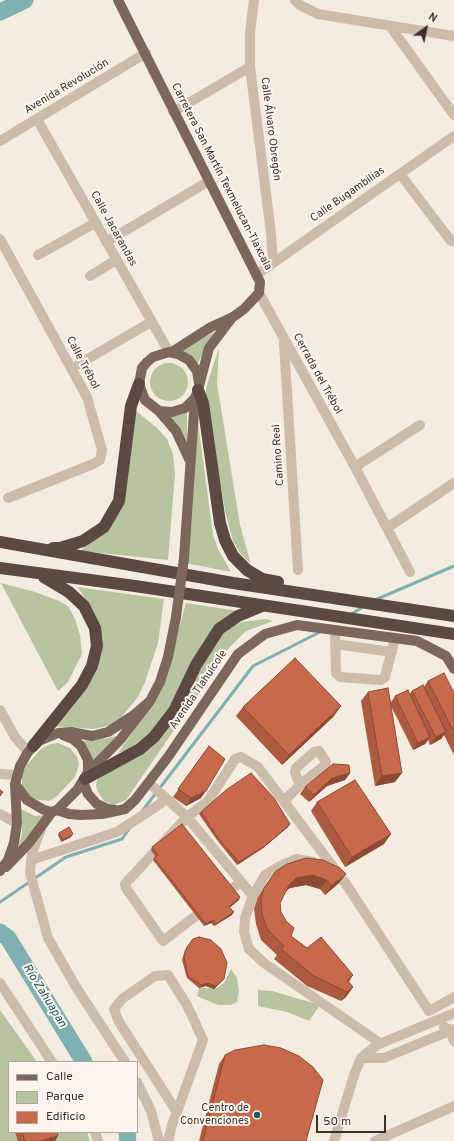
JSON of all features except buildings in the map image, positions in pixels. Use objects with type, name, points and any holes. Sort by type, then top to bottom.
[{"type":"highway","points":[[37,548],[60,548],[83,541],[104,527],[119,501],[131,406],[139,384]]},
{"type":"highway","points":[[197,390],[203,403],[220,523],[233,556],[247,570],[262,578],[297,586],[321,595]]},
{"type":"highway","points":[[0,542],[233,583],[454,616]]},
{"type":"highway","points":[[0,568],[265,605],[454,634]]},
{"type":"highway","points":[[29,572],[50,580],[77,598],[89,612],[97,637],[95,655],[82,686],[31,749]]},
{"type":"highway","points":[[85,777],[147,743],[169,719],[196,665],[219,630],[238,616],[265,605]]},
{"type":"main road","name":"Carretera San Martín Texmelucan-Tlaxcala","points":[[118,0],[146,53],[173,112],[260,282],[259,293]]},
{"type":"main road","points":[[191,463],[184,444],[176,431],[159,411],[145,400],[139,384],[139,376],[147,362],[153,357],[170,352],[211,327],[233,317],[244,309],[259,293]]},
{"type":"main road","points":[[159,411],[172,412],[185,408],[197,390],[209,348],[233,317]]},
{"type":"main road","points":[[0,872],[21,853],[54,811],[120,740],[150,701],[160,682],[168,657],[176,617],[184,558],[197,390],[196,371],[189,360],[170,352]]},
{"type":"main road","name":"Avenida Tlahuicole","points":[[122,810],[132,804],[149,783],[238,654],[265,634],[297,625],[417,641],[450,655],[454,669]]},
{"type":"main road","points":[[0,872],[11,852],[18,823],[16,779],[31,749],[51,734],[65,732],[92,736],[104,734],[117,727],[150,701]]},
{"type":"main road","points":[[51,734],[68,736],[78,742],[86,755],[85,777],[88,794],[97,804],[108,809],[122,810]]},
{"type":"main road","points":[[16,779],[22,795],[32,804],[54,811],[81,815],[102,814],[122,810]]},
{"type":"street","name":"Calle Álvaro Obregón","points":[[254,0],[250,33],[250,67],[271,233],[273,262]]},
{"type":"street","points":[[295,0],[300,5],[318,14],[454,36]]},
{"type":"street","points":[[390,26],[454,115]]},
{"type":"street","name":"Avenida Revolución","points":[[0,142],[37,118],[146,53]]},
{"type":"street","points":[[173,112],[250,67]]},
{"type":"street","name":"Calle Jacarandas","points":[[37,118],[151,322],[170,352]]},
{"type":"street","name":"Calle Bugambilias","points":[[256,274],[454,136]]},
{"type":"street","points":[[400,174],[451,241]]},
{"type":"street","points":[[106,242],[209,181]]},
{"type":"street","points":[[38,255],[95,223]]},
{"type":"street","name":"Calle Trébol","points":[[0,239],[87,397],[102,450],[100,460],[93,464],[8,498]]},
{"type":"street","points":[[90,276],[116,260]]},
{"type":"street","name":"Cerrada del Trébol","points":[[259,293],[355,467],[410,572]]},
{"type":"street","points":[[79,364],[151,322]]},
{"type":"street","name":"Camino Real","points":[[284,338],[298,570]]},
{"type":"street","points":[[355,467],[420,425]]},
{"type":"street","points":[[387,528],[454,483]]},
{"type":"street","points":[[335,630],[336,673],[340,677],[381,680],[385,677],[395,638]]},
{"type":"street","points":[[335,644],[392,652]]},
{"type":"street","points":[[0,710],[3,723],[15,737],[31,749]]},
{"type":"street","points":[[241,882],[164,941],[126,888],[125,884],[187,818],[208,801],[235,759],[241,757],[258,766],[340,875],[429,1011],[454,997]]},
{"type":"street","points":[[0,774],[16,779]]},
{"type":"street","points":[[149,783],[187,818],[253,896]]},
{"type":"street","points":[[284,801],[300,785]]},
{"type":"street","points":[[31,860],[117,832],[160,804],[165,798]]},
{"type":"street","points":[[0,814],[18,823]]},
{"type":"street","points":[[41,828],[31,860],[31,879],[48,938],[76,987],[124,1061]]},
{"type":"street","points":[[340,875],[320,863],[296,859],[280,866],[265,876],[253,896],[245,918],[244,932],[249,949],[264,963],[380,1043]]},
{"type":"street","points":[[168,1141],[172,1125],[177,1112],[203,1040],[187,1005],[168,975],[154,976],[122,999],[114,1009],[119,1022],[177,1112]]},
{"type":"street","points":[[0,983],[51,1061]]},
{"type":"street","points":[[334,1141],[354,1075],[361,1058],[380,1043],[452,1014],[452,1030],[454,1040]]},
{"type":"street","points":[[437,1020],[441,1026],[452,1030]]},
{"type":"street","points":[[361,1058],[384,1058],[452,1030]]},
{"type":"street","points":[[138,1084],[151,1111],[159,1141]]},
{"type":"street","points":[[375,1141],[454,1106]]},
{"type":"green space","points":[[214,332],[196,367],[178,352]]},
{"type":"green space","points":[[219,348],[217,384],[240,525],[251,564],[240,553],[233,541],[226,515],[206,400],[206,388]]},
{"type":"green space","points":[[165,363],[173,363],[183,368],[187,375],[187,389],[183,396],[173,401],[165,401],[155,396],[153,393],[150,386],[150,378],[155,368],[158,366]]},
{"type":"green space","points":[[135,410],[157,428],[167,439],[173,454],[175,474],[168,560],[80,551],[104,533],[116,518],[121,507]]},
{"type":"green space","points":[[187,411],[187,445],[169,417]]},
{"type":"green space","points":[[198,423],[213,535],[218,549],[231,572],[186,563]]},
{"type":"green space","points":[[1,583],[35,592],[59,601],[68,606],[75,619],[80,635],[82,654],[68,682],[58,691]]},
{"type":"green space","points":[[77,587],[164,599],[158,643],[145,682],[138,697],[119,720],[111,725],[94,729],[53,726],[94,673],[93,612]]},
{"type":"green space","points":[[186,603],[238,611],[223,619],[203,642],[186,678],[156,731],[130,749],[118,753],[151,706],[173,650]]},
{"type":"green space","points":[[266,619],[273,621],[246,631],[227,650],[199,694],[126,800],[114,805],[104,801],[98,792],[96,785],[98,777],[149,749],[161,738],[178,716],[205,657],[224,631],[242,622]]},
{"type":"green space","points":[[119,735],[91,761],[87,746],[83,741],[109,738]]},
{"type":"green space","points":[[58,743],[70,748],[77,757],[79,764],[75,777],[57,796],[49,801],[31,799],[22,788],[22,773],[26,766],[41,749],[50,744]]},
{"type":"green space","points":[[21,809],[35,816],[47,815],[18,848],[22,834]]},
{"type":"green space","points":[[231,969],[237,978],[239,992],[237,1002],[231,1005],[218,1005],[197,996],[199,988],[217,988],[224,983]]},
{"type":"green space","points":[[258,990],[272,991],[320,1005],[309,1021],[287,1012],[258,1006]]},
{"type":"green space","points":[[0,1010],[36,1061],[8,1061],[8,1133],[87,1133],[90,1141],[0,1141]]},
{"type":"waterway","points":[[0,12],[25,0]]},
{"type":"waterway","points":[[375,600],[454,566]]},
{"type":"waterway","points":[[351,614],[363,607]]},
{"type":"waterway","points":[[143,810],[253,666],[322,631]]},
{"type":"waterway","points":[[0,902],[66,857],[122,839],[129,829]]},
{"type":"waterway","name":"Río Zahuapan","points":[[0,932],[8,938],[83,1061]]},
{"type":"waterway","name":"Río Zahuapan","points":[[127,1133],[128,1141]]},
{"type":"place","name":"Centro de Convenciones","points":[[257,1115]]}]
